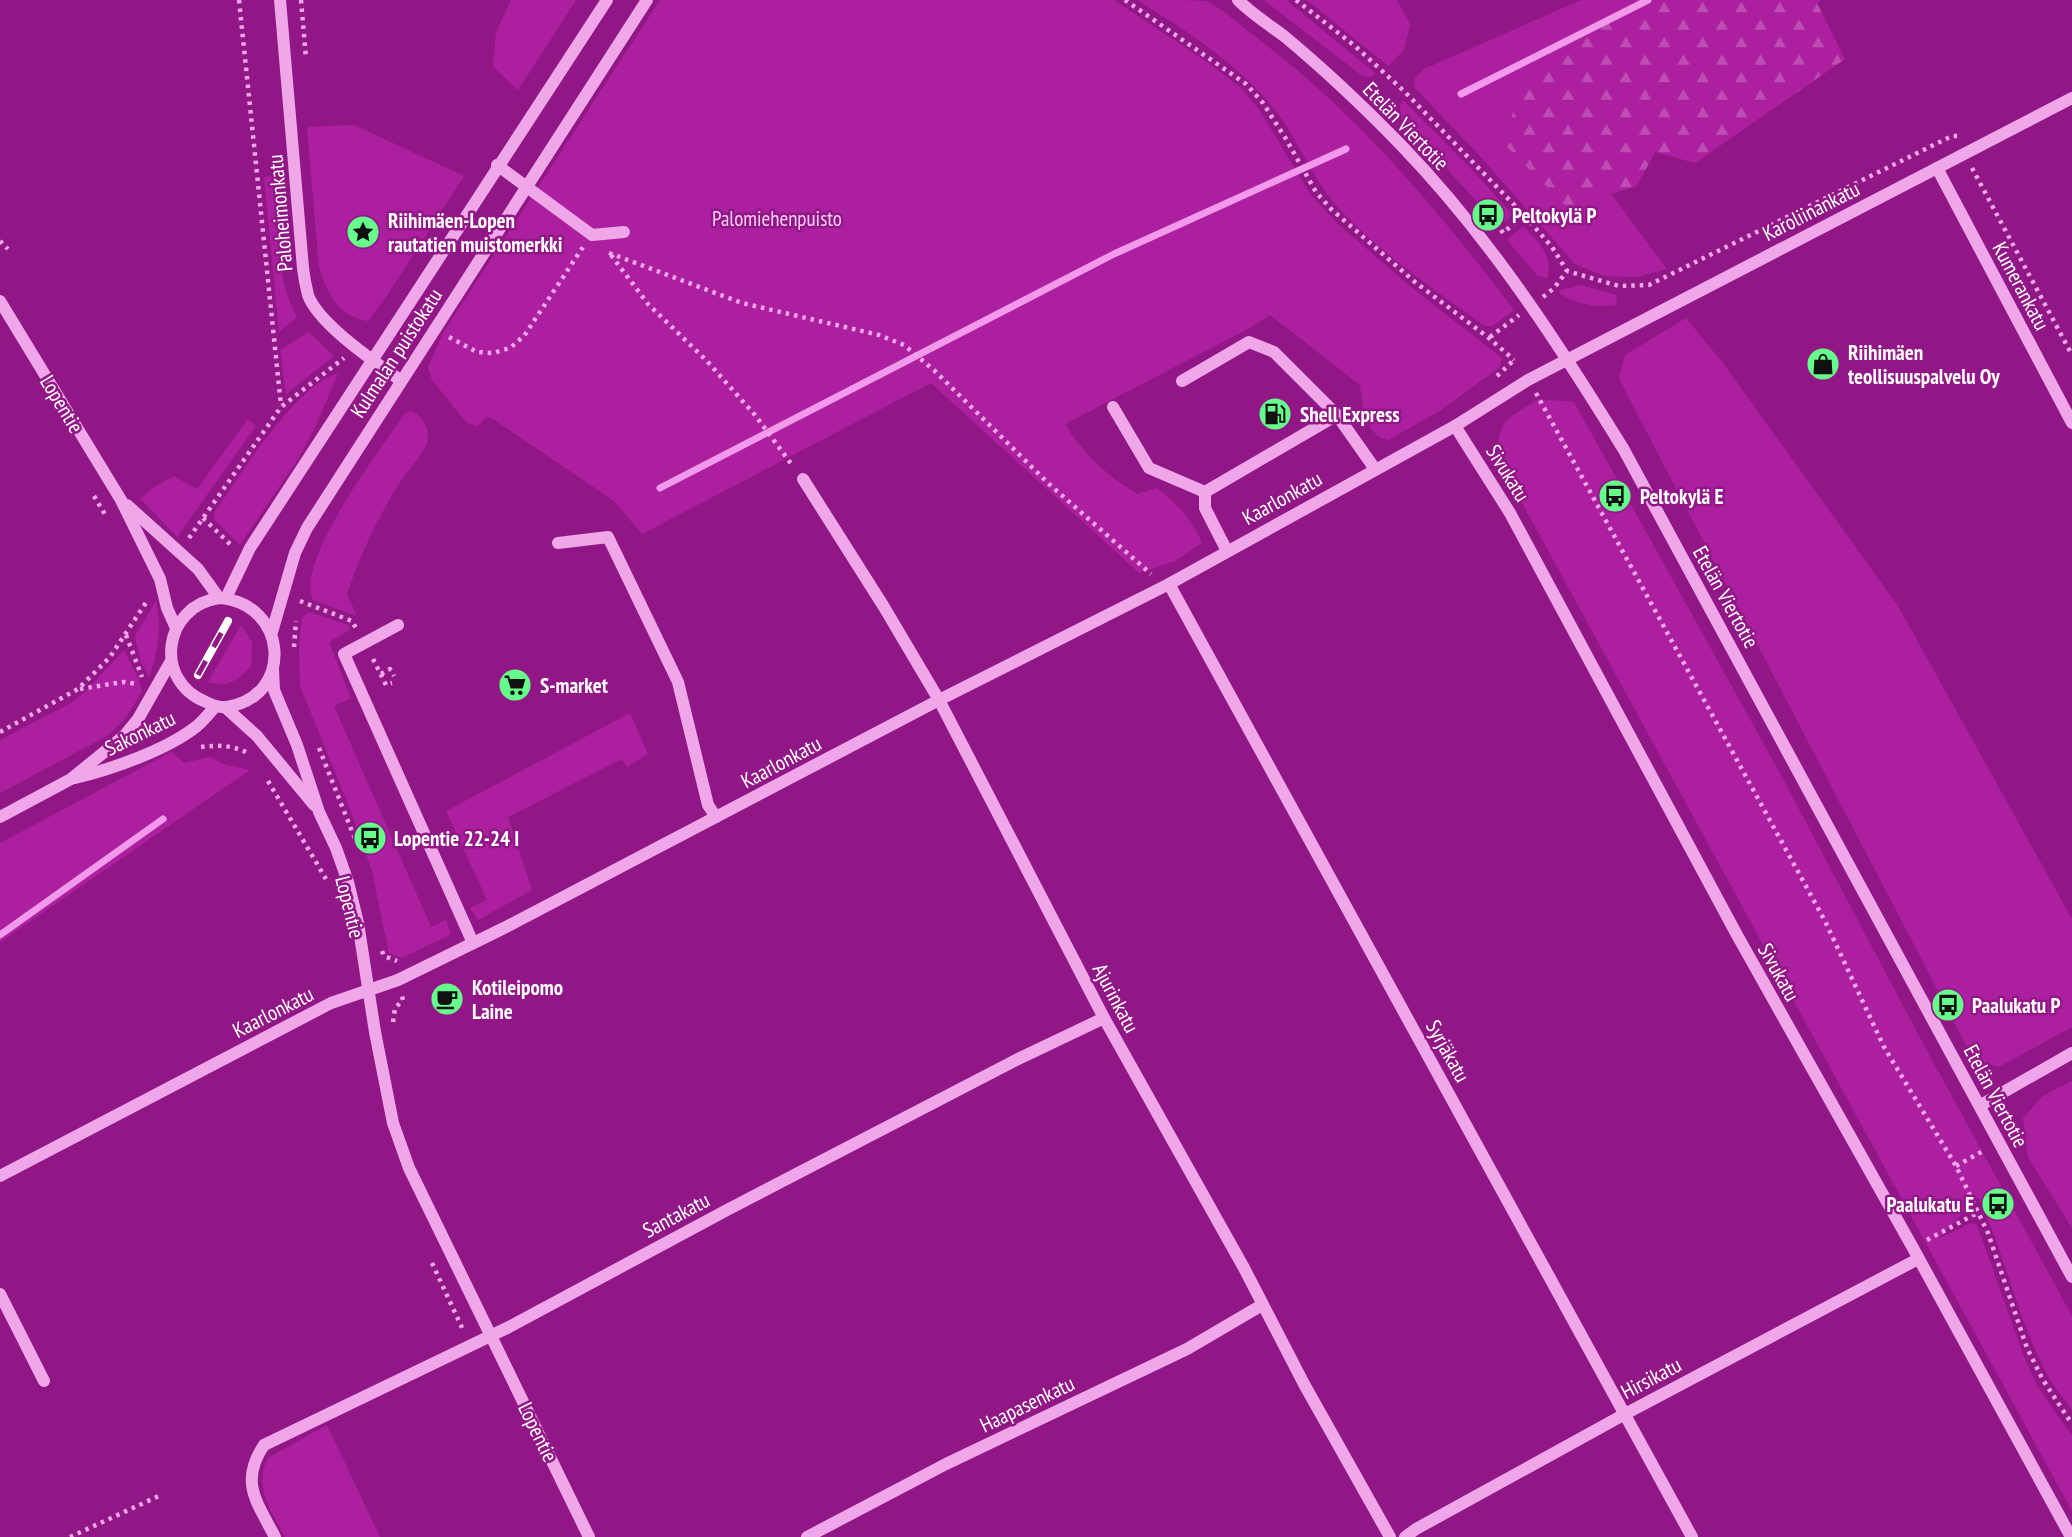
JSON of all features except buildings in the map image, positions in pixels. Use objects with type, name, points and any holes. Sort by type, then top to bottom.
[{"type":"street","name":"Paloheimonkatu","points":[[280,0],[309,298],[327,321],[401,381]]},
{"type":"street","name":"Kulmalan puistokatu","points":[[223,598],[244,557],[607,0]]},
{"type":"street","name":"Kulmalan puistokatu","points":[[272,632],[295,553],[307,528],[647,0]]},
{"type":"street","name":"Etelän Viertotie","points":[[1229,0],[1242,4],[1320,68],[1403,147],[1463,216],[1567,359],[1624,450],[2072,1277]]},
{"type":"street","name":"Karoliinankatu","points":[[1567,359],[2072,98]]},
{"type":"street","points":[[498,165],[592,234],[624,232]]},
{"type":"street","name":"Kumerankatu","points":[[1937,168],[2072,423]]},
{"type":"street","name":"Lopentie","points":[[0,301],[121,500],[160,579],[167,608],[176,628]]},
{"type":"street","points":[[1182,381],[1249,342],[1274,352],[1337,415],[1375,469]]},
{"type":"street","name":"Kaarlonkatu","points":[[0,1176],[331,1003],[398,980],[473,943],[939,700],[1169,584],[1455,425],[1567,359]]},
{"type":"street","points":[[1113,407],[1149,468],[1205,492]]},
{"type":"street","points":[[1205,492],[1337,415]]},
{"type":"street","name":"Sivukatu","points":[[1455,425],[1510,513],[1737,935],[1916,1253],[2071,1537]]},
{"type":"street","name":"Ajurinkatu","points":[[803,479],[939,700],[1104,1018],[1390,1537]]},
{"type":"street","points":[[1205,492],[1205,509],[1227,551]]},
{"type":"street","name":"Lopentie","points":[[121,500],[198,569],[223,598]]},
{"type":"street","points":[[558,543],[608,537],[678,682],[708,805],[716,817]]},
{"type":"street","name":"Syrjäkatu","points":[[1169,584],[1692,1537]]},
{"type":"street","points":[[223,598],[248,606],[258,613],[272,632],[275,651],[273,669],[263,687],[248,699],[221,707],[196,698],[187,691],[171,661],[172,639],[176,628],[193,610],[211,599],[223,598]]},
{"type":"street","points":[[398,625],[344,654],[473,943]]},
{"type":"street","name":"Sakonkatu","points":[[0,817],[71,779],[124,736],[138,719],[171,661]]},
{"type":"street","name":"Lopentie","points":[[273,669],[274,691],[348,882],[358,923],[393,1123],[409,1168],[589,1537]]},
{"type":"street","name":"Lopentie","points":[[221,707],[257,736],[319,812]]},
{"type":"street","name":"Sakonkatu","points":[[71,779],[116,768],[196,727],[221,707]]},
{"type":"street","name":"Santakatu","points":[[275,1537],[258,1504],[251,1481],[253,1461],[264,1445],[470,1346],[1016,1060],[1104,1018]]},
{"type":"street","points":[[1980,1105],[2072,1053]]},
{"type":"street","name":"Hirsikatu","points":[[1405,1537],[1416,1528],[1916,1253]]},
{"type":"street","points":[[0,1294],[44,1381]]},
{"type":"street","name":"Haapasenkatu","points":[[807,1537],[946,1464],[1187,1349],[1262,1305]]},
{"type":"path","points":[[239,0],[281,407]]},
{"type":"path","points":[[301,0],[306,58]]},
{"type":"path","points":[[1125,0],[1246,84],[1263,103],[1316,192],[1352,229],[1517,363],[1825,921],[1884,1047],[1956,1166],[1979,1212],[2027,1348],[2043,1380],[2072,1424]]},
{"type":"path","points":[[1296,0],[1355,46],[1405,92],[1524,215],[1552,247],[1567,271],[1619,286],[1649,285],[1952,136],[1964,135]]},
{"type":"path","points":[[1952,136],[2072,355]]},
{"type":"path","points":[[1495,223],[1503,233],[1524,215]]},
{"type":"path","points":[[443,333],[477,352],[493,353],[510,348],[524,336],[592,234],[648,304],[706,360],[755,415],[780,449]]},
{"type":"path","points":[[0,241],[8,249]]},
{"type":"path","points":[[609,253],[742,303],[879,335],[904,345],[936,372],[1049,484],[1152,575]]},
{"type":"path","points":[[1489,338],[1554,288],[1567,271]]},
{"type":"path","points":[[179,551],[281,407],[338,364],[355,346]]},
{"type":"path","points":[[93,495],[107,518]]},
{"type":"path","points":[[0,732],[78,689],[110,657],[149,597]]},
{"type":"path","points":[[78,689],[122,682],[145,685],[126,635]]},
{"type":"path","points":[[381,674],[390,669],[394,676]]},
{"type":"path","points":[[177,738],[181,746],[189,749],[221,745],[237,748],[250,755]]},
{"type":"path","name":"Lopentie","points":[[263,773],[328,883]]},
{"type":"path","points":[[384,956],[393,961]]},
{"type":"path","points":[[1956,1166],[1999,1143]]},
{"type":"path","points":[[1916,1253],[1979,1212]]},
{"type":"path","points":[[431,1260],[470,1346]]},
{"type":"path","points":[[70,1537],[161,1496]]},
{"type":"green space","points":[[511,0],[576,0],[518,90],[493,67],[496,32]]},
{"type":"green space","name":"Palomiehenpuisto","points":[[660,0],[1114,0],[1210,64],[1242,89],[1260,111],[1311,195],[1339,225],[1411,287],[1502,358],[1499,368],[1438,412],[1388,440],[1380,437],[1369,426],[1360,385],[1270,315],[1065,424],[1088,455],[1106,472],[1137,494],[1157,488],[1183,512],[1198,534],[1202,543],[1175,561],[1139,573],[931,383],[642,534],[614,501],[493,419],[486,417],[477,426],[467,423],[432,380],[428,367],[443,333]]},
{"type":"green space","points":[[1137,0],[1206,1],[1227,14],[1295,68],[1330,99],[1395,165],[1456,236],[1514,310],[1493,326],[1485,326],[1387,253],[1335,204],[1278,114],[1248,80],[1194,37]]},
{"type":"green space","points":[[1264,0],[1286,0],[1376,74],[1369,77],[1361,75]]},
{"type":"green space","points":[[1307,0],[1397,0],[1410,24],[1404,50],[1388,66]]},
{"type":"green space","points":[[1581,0],[1648,0],[1583,33],[1567,206],[1611,194],[1667,269],[1636,277],[1604,276],[1575,264],[1481,157],[1414,87],[1415,78],[1424,69]]},
{"type":"green space","points":[[1648,0],[1821,0],[1817,3],[1845,59],[1695,163],[1655,152],[1637,186],[1567,207],[1502,142],[1523,86],[1583,33]]},
{"type":"green space","points":[[1403,100],[1512,214],[1508,220],[1501,223],[1489,208],[1480,205],[1401,119],[1400,106]]},
{"type":"green space","points":[[354,125],[464,176],[368,321],[349,314],[336,303],[319,268],[307,127]]},
{"type":"green space","points":[[272,176],[277,179],[278,232],[284,285],[297,317],[279,332],[264,177]]},
{"type":"green space","points":[[1523,226],[1543,249],[1549,270],[1547,279],[1537,275],[1507,240]]},
{"type":"green space","points":[[1581,285],[1616,295],[1617,305],[1587,304],[1559,293],[1560,290]]},
{"type":"green space","points":[[1686,318],[1723,363],[1898,606],[2072,919],[2072,1027],[1999,1067],[1974,1060],[1619,379],[1625,355]]},
{"type":"green space","points":[[309,332],[334,356],[286,394],[280,350]]},
{"type":"green space","points":[[338,374],[300,456],[240,545],[214,519],[214,513],[253,456],[288,412],[322,381]]},
{"type":"green space","points":[[1539,399],[1574,402],[1781,775],[2072,1316],[2072,1410],[2050,1379],[2037,1353],[1978,1197],[1938,1239],[1971,1223],[1977,1225],[2036,1384],[2072,1436],[2072,1511],[1497,457],[1500,434],[1507,420]]},
{"type":"green space","points":[[411,411],[425,423],[427,442],[384,509],[358,565],[347,594],[357,616],[313,600],[311,582],[316,559],[328,533],[378,452],[405,413]]},
{"type":"green space","points":[[248,419],[256,426],[177,537],[141,499],[151,489],[174,476],[197,489]]},
{"type":"green space","points":[[156,601],[158,639],[149,677],[140,660],[135,636]]},
{"type":"green space","points":[[309,612],[348,625],[351,629],[329,642],[351,698],[334,706],[431,927],[446,920],[451,933],[401,958],[389,953],[372,871],[300,686],[299,645],[302,618]]},
{"type":"green space","points":[[241,625],[252,642],[251,666],[232,682],[208,682]]},
{"type":"green space","points":[[124,650],[142,692],[124,720],[107,736],[0,793],[0,740],[71,703],[85,692]]},
{"type":"green space","points":[[630,713],[648,754],[627,767],[622,759],[508,817],[532,890],[478,920],[470,908],[487,900],[446,811]]},
{"type":"green space","points":[[171,752],[184,763],[210,757],[223,764],[250,770],[0,942],[0,843]]},
{"type":"green space","points":[[2072,1081],[2072,1228],[2028,1157],[2023,1118],[2043,1096]]},
{"type":"green space","points":[[327,1425],[380,1537],[285,1537],[270,1508],[262,1478],[268,1458]]},
{"type":"waterway","points":[[1461,94],[1648,0]]},
{"type":"waterway","points":[[660,488],[1114,254],[1346,149]]},
{"type":"waterway","points":[[0,935],[163,819]]},
{"type":"railway","points":[[198,675],[228,621]]},
{"type":"place","name":"Peltokylä P","points":[[1488,215]]},
{"type":"place","name":"Riihimäen-Lopen rautatien muistomerkki","points":[[363,232]]},
{"type":"place","name":"Riihimäen teollisuuspalvelu Oy","points":[[1823,364]]},
{"type":"place","name":"Shell Express","points":[[1275,414]]},
{"type":"place","name":"Peltokylä E","points":[[1615,496]]},
{"type":"place","name":"S-market","points":[[515,685]]},
{"type":"place","name":"Lopentie 22-24 I","points":[[370,838]]},
{"type":"place","name":"Kotileipomo Laine","points":[[447,999]]},
{"type":"place","name":"Paalukatu P","points":[[1948,1005]]},
{"type":"place","name":"Paalukatu E","points":[[1998,1204]]}]
